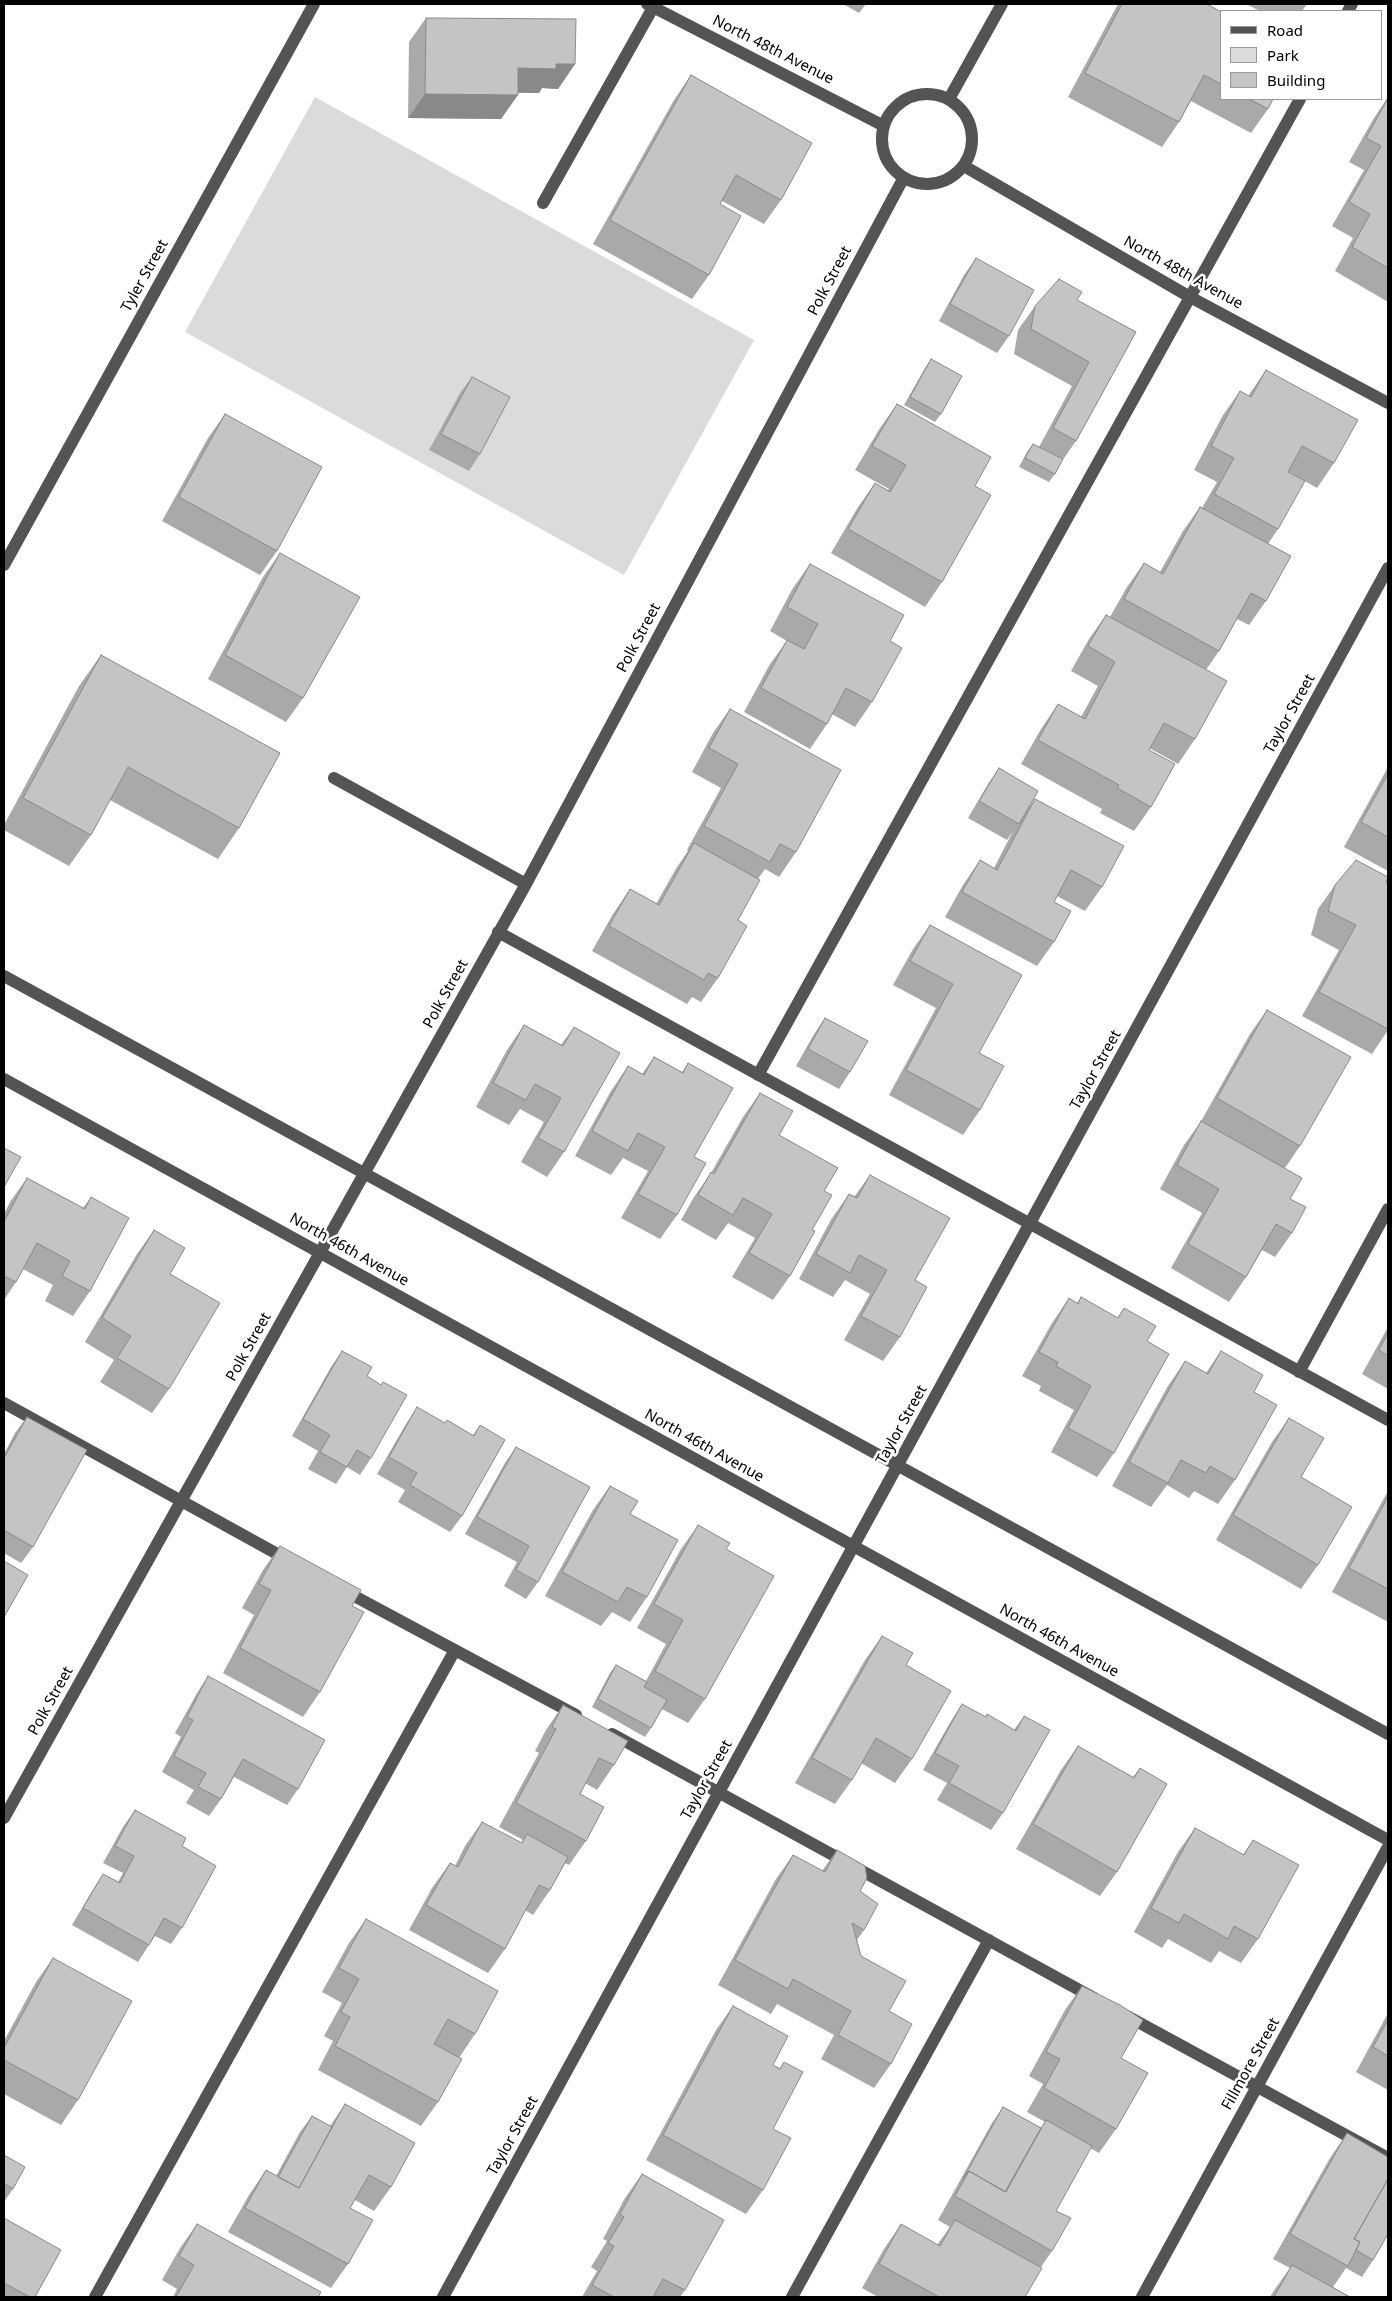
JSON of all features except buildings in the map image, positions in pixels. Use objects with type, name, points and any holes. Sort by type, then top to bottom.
[{"type":"street","name":"Tyler Street","points":[[4,565],[314,4]]},
{"type":"street","points":[[949,99],[1002,4]]},
{"type":"street","points":[[544,203],[652,5]]},
{"type":"street","name":"North 48th Avenue","points":[[652,5],[884,126]]},
{"type":"street","points":[[936,94],[949,99],[961,109],[969,121],[973,136],[971,152],[964,166],[955,176],[943,182],[930,185],[916,184],[904,179],[892,169],[884,156],[882,141],[884,126],[890,114],[898,104],[910,97],[936,94]]},
{"type":"street","points":[[758,1075],[1299,100]]},
{"type":"street","name":"North 48th Avenue","points":[[964,166],[1190,297],[1388,403]]},
{"type":"street","name":"Polk Street","points":[[4,1818],[526,884],[904,179]]},
{"type":"street","name":"Taylor Street","points":[[443,2297],[1388,568]]},
{"type":"street","points":[[334,778],[526,884]]},
{"type":"street","points":[[498,932],[1388,1420]]},
{"type":"street","points":[[4,976],[1388,1734]]},
{"type":"street","name":"North 46th Avenue","points":[[4,1079],[1388,1840]]},
{"type":"street","points":[[1299,1372],[1388,1209]]},
{"type":"street","points":[[4,1403],[302,1568]]},
{"type":"street","points":[[336,1586],[587,1721]]},
{"type":"street","points":[[95,2297],[455,1650]]},
{"type":"street","points":[[605,1731],[1101,2002]]},
{"type":"street","name":"Fillmore Street","points":[[1142,2297],[1388,1847]]},
{"type":"street","points":[[792,2297],[989,1940]]},
{"type":"street","points":[[1119,2011],[1388,2158]]},
{"type":"green space","points":[[315,97],[754,340],[624,575],[185,332]]}]
